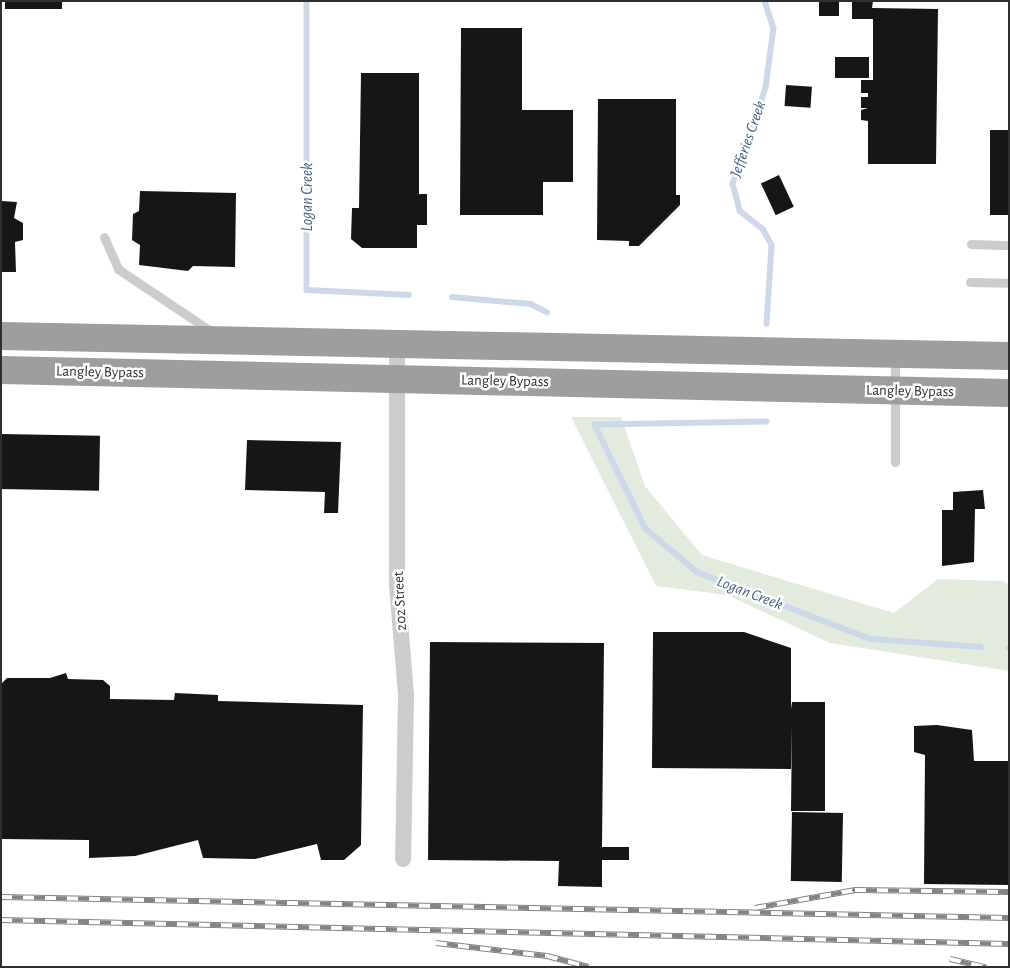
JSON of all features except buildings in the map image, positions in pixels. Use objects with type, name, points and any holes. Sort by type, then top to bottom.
[{"type":"highway","points":[[1,336],[397,342],[1009,356]]},
{"type":"highway","name":"Langley Bypass","points":[[1,370],[1009,394]]},
{"type":"street","name":"202 Street","points":[[397,342],[398,585],[406,694],[403,859]]},
{"type":"lane","points":[[104,237],[118,269],[200,327],[240,340]]},
{"type":"lane","points":[[971,244],[1009,245]]},
{"type":"lane","points":[[970,282],[1009,283]]},
{"type":"lane","points":[[895,354],[895,462]]},
{"type":"shaded area","points":[[571,417],[621,417],[645,486],[702,555],[894,613],[938,579],[1003,581],[1009,585],[1009,671],[830,643],[727,595],[656,586]]},
{"type":"waterway","name":"Logan Creek","points":[[307,1],[307,290],[409,295]]},
{"type":"waterway","name":"Jefferies Creek","points":[[765,1],[774,28],[766,88],[733,184],[740,211],[763,229],[772,245],[767,324]]},
{"type":"waterway","name":"Logan Creek","points":[[452,297],[531,304],[547,312]]},
{"type":"waterway","name":"Logan Creek","points":[[767,422],[595,425],[646,529],[697,572],[871,639],[981,647]]},
{"type":"railway","points":[[755,908],[855,890],[1009,892]]},
{"type":"railway","points":[[1,897],[1009,918]]},
{"type":"railway","points":[[1,920],[1009,944]]},
{"type":"railway","points":[[436,943],[547,956],[589,967]]},
{"type":"railway","points":[[950,959],[986,967]]}]
